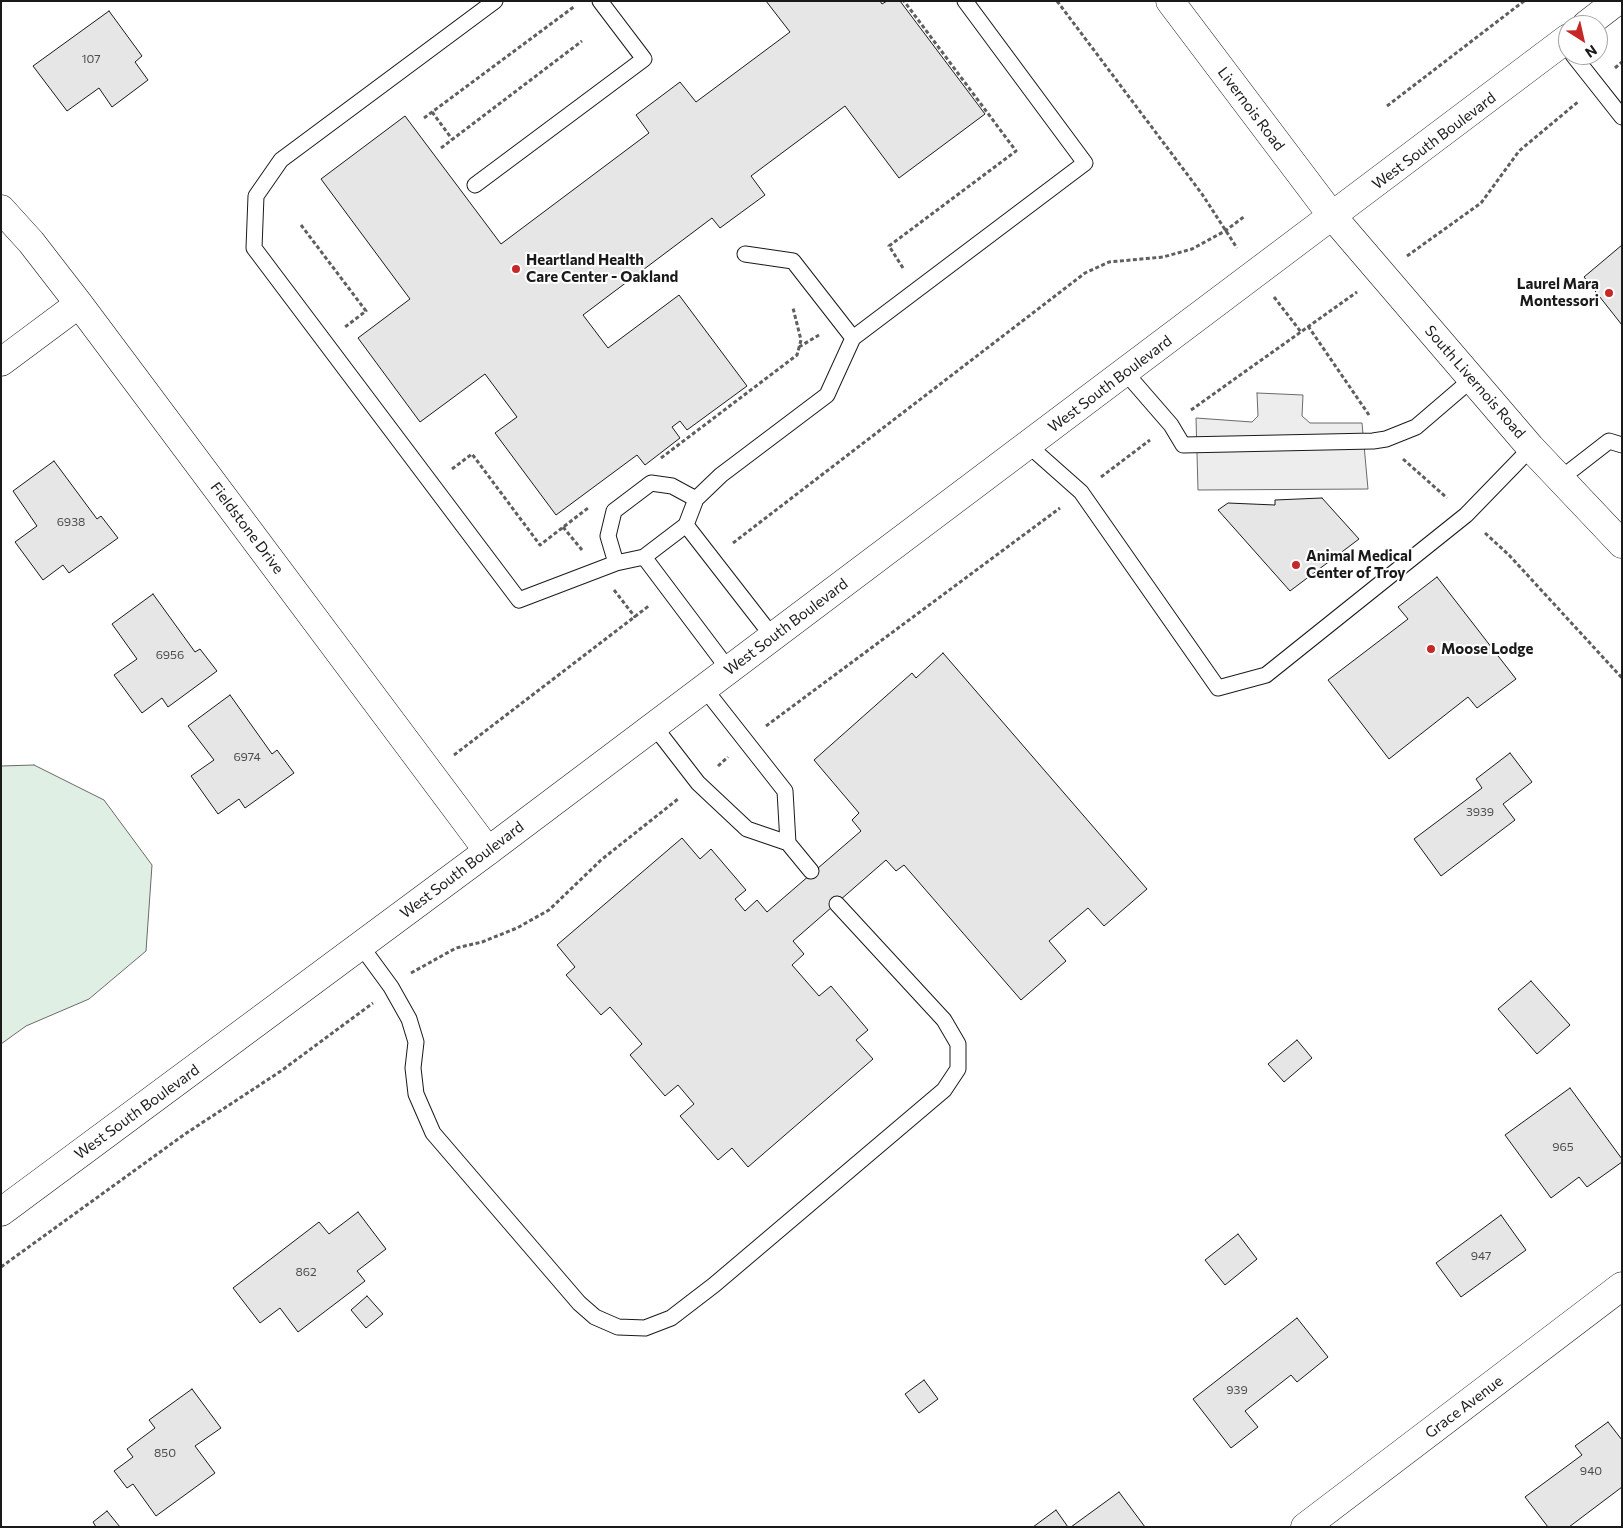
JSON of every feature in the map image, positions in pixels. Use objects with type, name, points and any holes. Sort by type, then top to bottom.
[{"type":"street","name":"Livernois Road","points":[[1170,1],[1333,218]]},
{"type":"street","points":[[1599,15],[1617,1]]},
{"type":"street","name":"West South Boulevard","points":[[1,1212],[361,946],[1257,274],[1558,53]]},
{"type":"street","name":"Fieldstone Drive","points":[[1,209],[31,242],[79,304],[488,851]]},
{"type":"street","name":"South Livernois Road","points":[[1333,218],[1531,448],[1622,544]]},
{"type":"street","points":[[1,362],[79,304]]},
{"type":"street","name":"Grace Avenue","points":[[1305,1527],[1622,1286]]},
{"type":"lane","points":[[496,1],[282,160],[256,196],[254,248],[519,600],[616,563],[644,557],[686,525],[696,499],[721,475],[827,395],[854,338],[1085,163],[965,1]]},
{"type":"lane","points":[[475,185],[644,59],[600,1]]},
{"type":"lane","points":[[1581,65],[1622,117]]},
{"type":"lane","points":[[745,254],[793,262],[854,338]]},
{"type":"lane","points":[[1126,372],[1171,425],[1183,445],[1374,441],[1416,427],[1472,379]]},
{"type":"lane","points":[[1560,479],[1609,441],[1622,445]]},
{"type":"lane","points":[[1028,445],[1081,492],[1218,688],[1266,675],[1466,515],[1531,448]]},
{"type":"lane","points":[[616,563],[608,536],[614,511],[651,483],[672,486],[696,499]]},
{"type":"lane","points":[[686,525],[773,637]]},
{"type":"lane","points":[[644,557],[729,670]]},
{"type":"lane","points":[[704,688],[785,792],[788,843]]},
{"type":"lane","points":[[654,726],[698,783],[747,829],[788,843],[811,871]]},
{"type":"lane","points":[[361,946],[391,988],[410,1019],[416,1042],[413,1068],[416,1094],[433,1133],[579,1303],[595,1317],[618,1326],[645,1328],[671,1318],[714,1285],[944,1090],[958,1069],[958,1044],[944,1020],[837,904]]},
{"type":"path","points":[[902,272],[901,261],[889,246],[1016,151],[904,1]]},
{"type":"path","points":[[1057,1],[1202,194],[1225,230],[1301,332]]},
{"type":"path","points":[[1387,106],[1524,1]]},
{"type":"path","points":[[424,118],[577,4]]},
{"type":"path","points":[[441,148],[582,41]]},
{"type":"path","points":[[761,731],[1171,425],[1481,203],[1518,152],[1622,62]]},
{"type":"path","points":[[432,112],[452,139]]},
{"type":"path","points":[[712,559],[1085,273],[1109,262],[1163,257],[1192,249],[1245,216]]},
{"type":"path","points":[[301,225],[366,311],[342,329]]},
{"type":"path","points":[[659,459],[797,355],[800,334],[793,308]]},
{"type":"path","points":[[1308,326],[1371,418]]},
{"type":"path","points":[[799,347],[821,333]]},
{"type":"path","points":[[444,463],[450,471],[472,454],[540,545],[594,504]]},
{"type":"path","points":[[1400,456],[1509,555],[1622,678]]},
{"type":"path","points":[[563,527],[585,555]]},
{"type":"path","points":[[610,585],[635,617]]},
{"type":"path","points":[[449,760],[670,590]]},
{"type":"path","points":[[413,971],[456,948],[482,942],[517,928],[549,910],[601,860],[681,796]]},
{"type":"path","points":[[1,1267],[200,1123],[281,1071],[372,1004]]},
{"type":"green space","points":[[34,765],[104,800],[152,865],[146,951],[89,999],[26,1026],[1,1044],[1,766]]},
{"type":"shaded area","points":[[1257,393],[1303,395],[1302,416],[1310,423],[1362,423],[1368,489],[1198,490],[1196,418],[1252,422],[1258,416]]},
{"type":"building","name":"Heartland Health Care Center - Oakland","points":[[766,1],[880,1],[882,4],[887,1],[900,1],[985,114],[899,178],[845,106],[751,176],[765,195],[720,228],[712,218],[583,315],[608,348],[679,295],[747,386],[687,430],[680,421],[672,427],[680,438],[645,465],[637,455],[556,515],[495,433],[517,417],[485,374],[420,422],[358,338],[410,299],[321,179],[405,116],[501,244],[649,133],[636,115],[680,82],[696,102],[790,32]]},
{"type":"building","points":[[109,11],[142,56],[135,62],[148,80],[112,107],[99,88],[67,111],[33,66]]},
{"type":"building","name":"Laurel Mara Montessori","points":[[1622,245],[1622,325],[1584,277]]},
{"type":"building","points":[[54,461],[97,519],[101,516],[118,538],[69,573],[63,565],[43,580],[15,542],[37,526],[13,491]]},
{"type":"building","name":"Animal Medical Center of Troy","points":[[1322,498],[1359,539],[1290,591],[1218,510],[1228,503],[1275,505],[1275,500]]},
{"type":"building","name":"Moose Lodge","points":[[1437,577],[1516,679],[1477,708],[1468,697],[1389,759],[1328,680],[1408,619],[1398,607]]},
{"type":"building","points":[[153,594],[195,652],[200,649],[217,671],[168,707],[162,698],[142,713],[114,675],[137,659],[112,624]]},
{"type":"building","points":[[943,653],[1147,889],[1104,926],[1088,908],[1049,941],[1066,961],[1021,1000],[904,865],[896,871],[886,860],[793,941],[804,954],[792,965],[819,996],[831,986],[868,1030],[856,1040],[873,1059],[748,1167],[732,1148],[718,1160],[680,1116],[694,1104],[678,1085],[665,1096],[630,1055],[642,1044],[610,1007],[601,1015],[566,975],[575,967],[557,945],[682,838],[700,859],[711,849],[746,890],[735,899],[745,911],[757,900],[767,912],[861,831],[852,820],[859,813],[814,760],[912,673],[916,678]]},
{"type":"building","points":[[230,695],[272,754],[277,750],[294,773],[245,808],[239,799],[218,814],[191,776],[214,760],[188,726]]},
{"type":"building","points":[[1510,753],[1532,782],[1503,804],[1515,820],[1441,876],[1414,839],[1482,788],[1476,779]]},
{"type":"building","points":[[1531,981],[1570,1025],[1537,1054],[1498,1009]]},
{"type":"building","points":[[1297,1040],[1312,1058],[1284,1082],[1268,1064]]},
{"type":"building","points":[[1570,1088],[1622,1159],[1622,1162],[1587,1187],[1579,1177],[1551,1198],[1505,1135]]},
{"type":"building","points":[[358,1212],[386,1249],[357,1271],[365,1281],[298,1332],[280,1308],[260,1323],[233,1288],[319,1222],[329,1234]]},
{"type":"building","points":[[1501,1215],[1526,1250],[1461,1297],[1436,1263]]},
{"type":"building","points":[[1238,1234],[1257,1259],[1225,1285],[1205,1260]]},
{"type":"building","points":[[367,1296],[383,1314],[366,1328],[351,1310]]},
{"type":"building","points":[[1297,1318],[1328,1357],[1297,1382],[1291,1375],[1245,1411],[1258,1427],[1231,1448],[1193,1399]]},
{"type":"building","points":[[924,1380],[938,1399],[919,1413],[905,1394]]},
{"type":"building","points":[[192,1389],[221,1428],[195,1446],[215,1473],[156,1516],[133,1484],[127,1488],[114,1471],[133,1457],[127,1449],[155,1428],[149,1420]]},
{"type":"building","points":[[1608,1422],[1622,1440],[1622,1487],[1569,1527],[1548,1527],[1525,1497],[1582,1455],[1575,1446]]},
{"type":"building","points":[[1119,1492],[1145,1527],[1071,1527]]},
{"type":"building","points":[[1056,1510],[1068,1527],[1033,1527]]},
{"type":"building","points":[[107,1511],[120,1527],[96,1527],[93,1522]]},
{"type":"place","name":"Heartland Health Care Center - Oakland","points":[[516,269]]},
{"type":"place","name":"Laurel Mara Montessori","points":[[1609,293]]},
{"type":"place","name":"Animal Medical Center of Troy","points":[[1296,565]]},
{"type":"place","name":"Moose Lodge","points":[[1431,649]]}]
